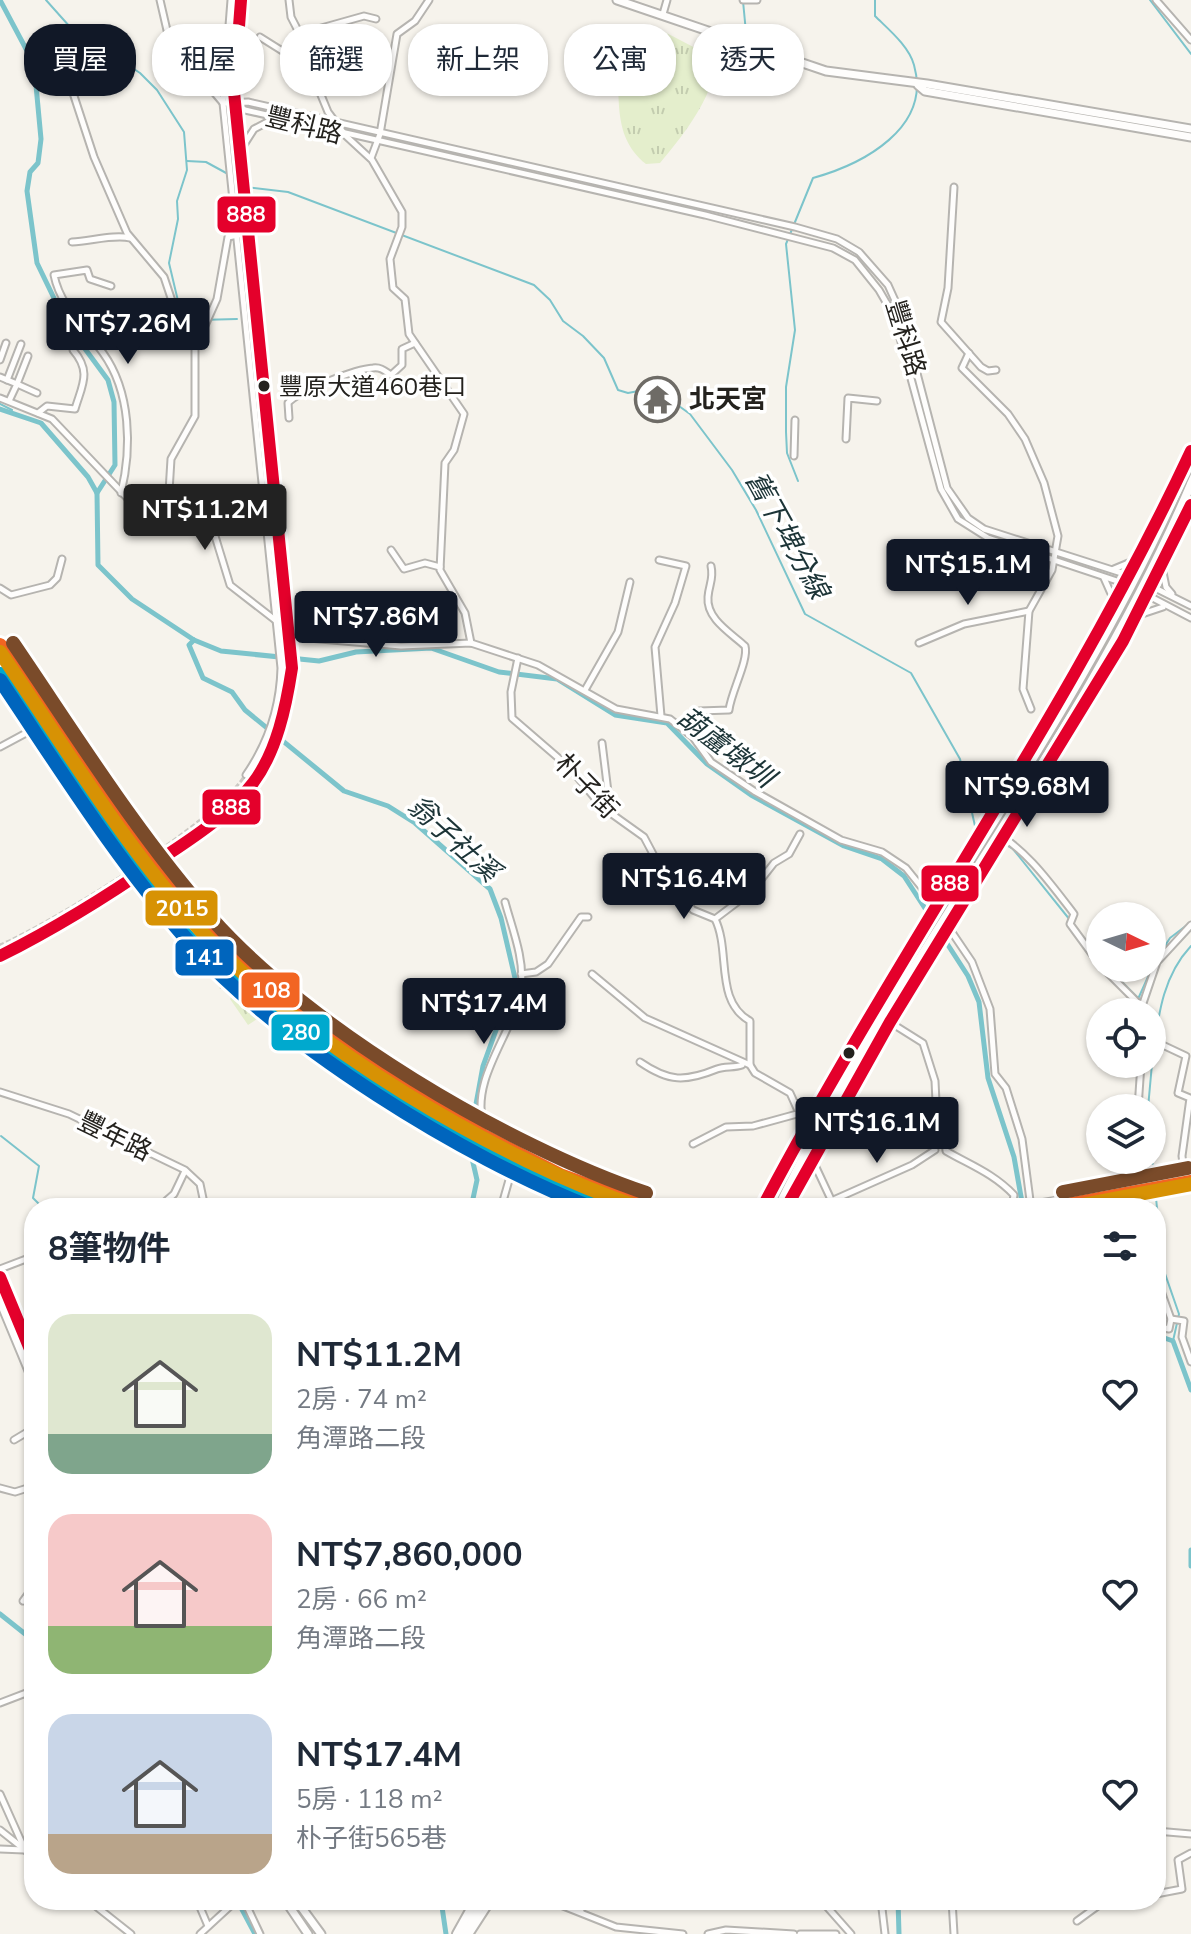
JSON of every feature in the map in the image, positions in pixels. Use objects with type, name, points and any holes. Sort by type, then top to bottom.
[{"type":"highway","points":[[771,1198],[869,1022],[1088,665],[1145,560],[1191,459]]},
{"type":"highway","points":[[784,1198],[895,998],[1074,709],[1143,585],[1191,484]]},
{"type":"highway","points":[[457,1934],[470,1910]]},
{"type":"highway","points":[[469,1933],[480,1910]]},
{"type":"main road","points":[[617,0],[826,71],[943,86],[1191,129]]},
{"type":"main road","points":[[918,85],[925,91],[1191,137]]},
{"type":"main road","points":[[0,1277],[24,1333]]},
{"type":"main road","points":[[1,1304],[24,1359]]},
{"type":"main road","points":[[292,1910],[308,1934]]},
{"type":"main road","points":[[303,1910],[321,1934]]},
{"type":"street","points":[[160,0],[169,39],[223,103],[235,104]]},
{"type":"street","points":[[231,0],[223,103],[281,668],[279,697],[272,725],[246,775]]},
{"type":"street","points":[[241,0],[235,104],[291,668],[290,692],[278,733],[254,782]]},
{"type":"street","points":[[289,0],[295,24]]},
{"type":"street","points":[[371,158],[380,134],[397,34],[415,21],[429,0]]},
{"type":"street","points":[[663,14],[667,0]]},
{"type":"street","points":[[743,0],[757,0]]},
{"type":"street","points":[[1156,0],[1191,40]]},
{"type":"street","points":[[333,24],[353,18],[376,19]]},
{"type":"street","points":[[74,96],[94,157],[130,238],[164,277],[180,325],[195,348]]},
{"type":"street","points":[[323,96],[335,122],[371,158],[402,212],[404,220],[390,259],[393,288],[405,299],[407,328],[415,343],[465,418],[454,450],[445,463],[440,567],[465,613],[471,643]]},
{"type":"street","name":"豐科路","points":[[235,104],[248,102],[837,239],[859,252],[888,285],[902,316],[947,488],[956,504],[984,529],[1131,576],[1191,606]]},
{"type":"street","name":"豐科路","points":[[235,104],[346,136],[777,232],[833,248],[855,260],[879,290],[894,316],[941,489],[949,508],[963,524],[981,535],[1126,584],[1191,618]]},
{"type":"street","points":[[239,152],[254,129],[276,117]]},
{"type":"street","points":[[954,187],[948,288],[940,318],[988,371],[996,370]]},
{"type":"street","points":[[168,508],[171,459],[195,416],[195,348],[217,299],[228,237],[248,233]]},
{"type":"street","points":[[72,242],[105,241],[121,235],[130,238]]},
{"type":"street","points":[[111,286],[90,279],[87,270],[54,275],[76,321],[103,352],[120,385],[127,427],[120,492]]},
{"type":"street","points":[[0,360],[6,343]]},
{"type":"street","points":[[289,418],[288,403],[306,392],[368,369],[381,368],[391,375],[402,365],[402,349],[415,343]]},
{"type":"street","points":[[21,344],[4,378],[37,393]]},
{"type":"street","points":[[38,413],[47,406],[75,409],[84,388],[85,372],[84,363],[73,350]]},
{"type":"street","points":[[969,353],[962,368],[1014,423],[1041,474],[1058,536],[1052,570],[1029,611],[1023,689],[1031,709]]},
{"type":"street","points":[[9,401],[28,356]]},
{"type":"street","points":[[0,398],[52,419],[131,502],[168,508],[209,527],[219,545],[230,585],[289,633],[309,640],[342,639],[401,646],[471,643],[518,658],[623,711],[661,716],[688,733],[708,759],[754,791],[841,840],[882,852],[906,868],[935,904]]},
{"type":"street","points":[[846,439],[848,398],[877,401]]},
{"type":"street","points":[[794,456],[795,420]]},
{"type":"street","points":[[769,1198],[804,1124],[871,1009],[1116,605],[1191,451]]},
{"type":"street","points":[[1136,590],[1191,474]]},
{"type":"street","points":[[791,1198],[890,1022],[1138,615],[1191,505]]},
{"type":"street","points":[[391,550],[404,569],[425,563],[440,567]]},
{"type":"street","points":[[0,588],[11,595],[50,585],[57,578],[62,559]]},
{"type":"street","points":[[1111,570],[1139,559]]},
{"type":"street","points":[[659,560],[686,566],[675,603],[655,647],[661,716]]},
{"type":"street","points":[[688,733],[699,711],[729,710],[730,694],[746,657],[745,646],[729,634],[709,609],[708,595],[713,578],[711,566]]},
{"type":"street","points":[[1161,566],[1166,587],[1175,598]]},
{"type":"street","points":[[1104,577],[1116,605]]},
{"type":"street","points":[[585,690],[618,632],[630,582]]},
{"type":"street","points":[[1138,615],[1161,607],[1174,610]]},
{"type":"street","points":[[919,643],[964,624],[1029,611]]},
{"type":"street","name":"朴子街","points":[[518,658],[511,708],[515,722],[561,759],[588,794],[649,844],[662,871],[693,910],[715,919]]},
{"type":"street","points":[[0,747],[28,732],[24,716]]},
{"type":"street","points":[[602,743],[609,800],[607,811]]},
{"type":"street","points":[[984,826],[1005,837],[1030,858],[1074,914],[1070,924],[1086,945]]},
{"type":"street","points":[[747,1065],[750,1021],[736,1012],[731,1003],[724,941],[715,919],[752,891],[774,863],[789,854],[800,834]]},
{"type":"street","points":[[505,902],[521,974],[519,997],[487,1074],[482,1116],[485,1125],[496,1136],[525,1154],[638,1198]]},
{"type":"street","points":[[521,974],[545,966],[581,917],[588,917]]},
{"type":"street","points":[[1144,998],[1157,962],[1191,925]]},
{"type":"street","points":[[949,928],[972,962],[990,1009],[995,1074],[1006,1088],[1022,1139],[1029,1198]]},
{"type":"street","points":[[592,974],[645,1018],[747,1065],[790,1093],[804,1124],[826,1135]]},
{"type":"street","points":[[1116,982],[1130,998]]},
{"type":"street","points":[[871,1009],[923,1043],[935,1081],[937,1123],[944,1132],[946,1151],[980,1167],[1005,1185],[1014,1198]]},
{"type":"street","points":[[1080,1198],[1188,1178],[1182,1153],[1190,1098],[1178,1093],[1188,1056],[1166,1046]]},
{"type":"street","points":[[640,1062],[662,1077],[700,1078],[719,1068],[747,1065]]},
{"type":"street","name":"豐年路","points":[[0,1092],[69,1114],[185,1170],[200,1184],[203,1198]]},
{"type":"street","points":[[693,1144],[726,1127],[753,1126],[797,1114]]},
{"type":"street","points":[[791,1150],[812,1160],[830,1198]]},
{"type":"street","points":[[838,1198],[912,1165],[935,1150]]},
{"type":"street","points":[[504,1198],[511,1173],[525,1154]]},
{"type":"street","points":[[169,1198],[185,1170]]},
{"type":"street","points":[[1144,1174],[1146,1198]]},
{"type":"street","points":[[0,1269],[24,1260]]},
{"type":"street","points":[[1166,1305],[1171,1319],[1169,1329],[1166,1328]]},
{"type":"street","points":[[1171,1319],[1182,1320],[1185,1325],[1182,1337],[1191,1362]]},
{"type":"street","points":[[14,1440],[24,1434]]},
{"type":"street","points":[[0,1488],[15,1492],[24,1489]]},
{"type":"street","points":[[0,1703],[24,1694]]},
{"type":"street","points":[[0,1794],[3,1808],[24,1848]]},
{"type":"street","points":[[0,1830],[24,1849]]},
{"type":"street","points":[[1166,1832],[1191,1834]]},
{"type":"street","points":[[0,1849],[24,1850]]},
{"type":"street","points":[[1166,1892],[1182,1889],[1178,1860],[1191,1853]]},
{"type":"street","points":[[101,1910],[131,1934]]},
{"type":"street","points":[[201,1910],[208,1926]]},
{"type":"street","points":[[200,1934],[226,1910]]},
{"type":"street","points":[[249,1910],[260,1934]]},
{"type":"street","points":[[469,1933],[485,1910]]},
{"type":"street","points":[[573,1910],[632,1931],[683,1934]]},
{"type":"street","points":[[830,1910],[851,1934]]},
{"type":"street","points":[[882,1910],[885,1934]]},
{"type":"street","points":[[953,1910],[954,1934]]},
{"type":"street","points":[[1077,1921],[1092,1910]]},
{"type":"street","points":[[708,1934],[726,1930],[836,1934]]},
{"type":"green space","points":[[676,38],[692,46],[692,96],[706,96],[677,143],[660,163],[646,164],[634,152],[622,126],[619,96],[676,96]]},
{"type":"green space","points":[[166,897],[205,936],[238,976],[274,1008],[248,1025],[230,999],[232,995],[226,983],[220,989],[213,968],[198,952],[199,946],[180,928],[178,920],[161,901]]},
{"type":"waterway","points":[[0,0],[34,64],[41,139],[38,163],[30,172],[27,191],[37,263],[66,323],[108,380],[114,402],[115,465],[97,493]]},
{"type":"waterway","points":[[46,0],[87,46],[95,52],[108,52],[140,73],[157,90],[184,132],[187,170],[177,201],[178,219],[169,263],[178,301],[199,320],[237,319]]},
{"type":"waterway","points":[[798,481],[787,453],[786,387],[795,330],[786,244],[813,178],[852,163],[889,140],[903,125],[913,107],[917,87],[914,65],[908,51],[875,16],[875,0]]},
{"type":"waterway","points":[[1150,0],[1191,54]]},
{"type":"waterway","points":[[743,1],[745,24]]},
{"type":"waterway","name":"舊下埤分線","points":[[187,161],[206,162],[228,174]]},
{"type":"waterway","name":"舊下埤分線","points":[[246,187],[288,192],[534,285],[550,300],[563,321],[604,358],[618,390],[628,393],[654,388],[690,414],[732,470],[756,510],[805,614],[911,673],[960,759],[975,826],[982,830]]},
{"type":"waterway","points":[[0,404],[12,410]]},
{"type":"waterway","name":"葫蘆墩圳","points":[[0,409],[41,423],[88,477],[97,493],[98,565],[132,599],[194,640],[221,651],[319,661],[356,652],[431,648],[499,672],[557,679],[615,715],[667,723],[707,764],[751,795],[844,846],[882,859],[904,876],[930,916]]},
{"type":"waterway","name":"翁子社溪","points":[[194,640],[189,645],[203,678],[232,692],[245,710],[344,791],[388,806],[415,823],[490,889],[501,918],[515,978],[483,1066],[471,1154],[477,1180],[473,1198]]},
{"type":"waterway","name":"舊下埤分線","points":[[1001,842],[1013,849],[1070,920]]},
{"type":"waterway","points":[[1166,944],[1191,922]]},
{"type":"waterway","name":"葫蘆墩圳","points":[[937,928],[968,976],[979,1002],[988,1078],[1014,1157],[1021,1198]]},
{"type":"waterway","points":[[1164,998],[1173,972],[1191,946]]},
{"type":"waterway","name":"舊下埤分線","points":[[1122,982],[1137,997]]},
{"type":"waterway","points":[[1138,998],[1146,982]]},
{"type":"waterway","points":[[1149,1094],[1151,1078]]},
{"type":"waterway","points":[[1,1136],[39,1166],[33,1198]]},
{"type":"waterway","points":[[1140,1174],[1140,1183]]},
{"type":"waterway","points":[[1154,1174],[1156,1198]]},
{"type":"waterway","points":[[1141,1189],[1142,1198]]},
{"type":"waterway","points":[[1166,1277],[1179,1314],[1173,1341]]},
{"type":"waterway","points":[[1166,1323],[1166,1330]]},
{"type":"waterway","points":[[1166,1339],[1173,1341],[1191,1390]]},
{"type":"waterway","points":[[1191,1550],[1191,1566]]},
{"type":"waterway","points":[[0,1614],[24,1633]]},
{"type":"waterway","points":[[242,1910],[255,1934]]},
{"type":"waterway","name":"翁子社溪","points":[[442,1910],[446,1934]]},
{"type":"waterway","points":[[898,1910],[899,1934]]},
{"type":"tunnel","points":[[0,946],[57,917],[133,870],[205,818],[246,775]]},
{"type":"tunnel","points":[[0,956],[69,922],[219,820],[254,782]]},
{"type":"transit line","name":"888","points":[[0,956],[100,899],[220,817],[243,795],[261,770],[274,743],[283,713],[292,668],[234,92],[241,0]]},
{"type":"transit line","name":"888","points":[[767,1198],[869,1018],[1091,645],[1191,451]]},
{"type":"transit line","name":"888","points":[[792,1198],[890,1022],[1123,641],[1191,505]]},
{"type":"transit line","points":[[13,643],[158,853],[212,919],[253,960],[356,1042],[473,1115],[533,1146],[646,1193]]},
{"type":"transit line","name":"108","points":[[0,645],[86,772],[191,916],[250,975],[385,1074],[484,1136],[560,1175],[623,1198]]},
{"type":"transit line","name":"2015","points":[[0,652],[96,796],[147,866],[202,932],[244,974],[294,1016],[406,1094],[526,1160],[614,1198]]},
{"type":"transit line","name":"280","points":[[0,674],[131,865],[178,926],[224,973],[311,1040],[416,1112],[526,1175],[579,1198]]},
{"type":"transit line","name":"141","points":[[0,680],[90,814],[138,879],[189,942],[228,981],[273,1020],[377,1095],[488,1160],[570,1198]]},
{"type":"transit line","points":[[1063,1192],[1188,1168]]},
{"type":"transit line","name":"108","points":[[1105,1198],[1191,1182]]},
{"type":"transit line","name":"2015","points":[[1118,1198],[1191,1184]]},
{"type":"transit line","name":"888","points":[[0,1277],[24,1335]]},
{"type":"place","name":"豐原大道460巷口","points":[[264,386]]},
{"type":"place","name":"北天宮","points":[[658,399]]}]
